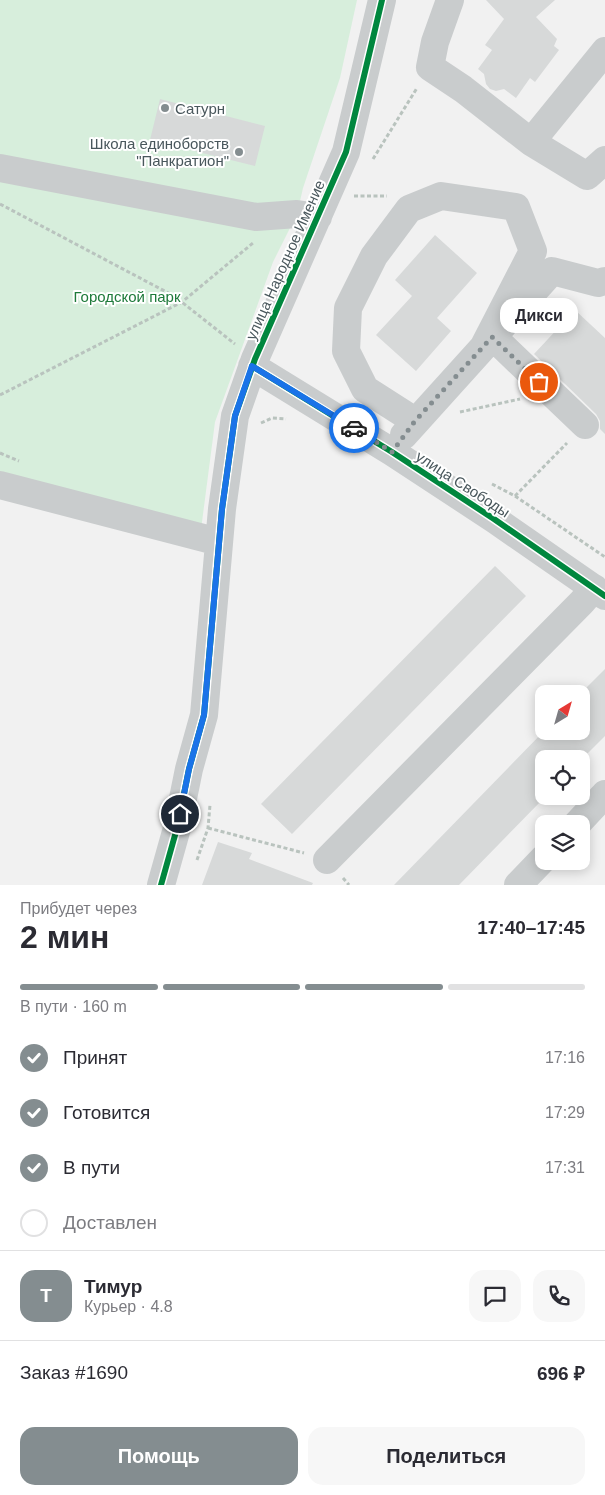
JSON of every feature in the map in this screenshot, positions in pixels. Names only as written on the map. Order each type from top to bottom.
[{"type":"street","name":"улица Народное Имение","points":[[161,885],[178,828],[189,769],[204,715],[222,509],[235,416],[252,366],[346,152],[382,0]]},
{"type":"street","points":[[450,0],[435,42],[430,67],[463,89],[532,142],[587,176],[605,160]]},
{"type":"street","points":[[532,142],[605,50]]},
{"type":"street","points":[[0,168],[256,217],[297,214],[318,217]]},
{"type":"street","points":[[415,421],[365,389],[346,351],[348,308],[374,256],[409,209],[441,196],[516,208],[533,250],[488,342]]},
{"type":"street","points":[[392,452],[415,421],[552,271],[603,284]]},
{"type":"street","points":[[488,342],[551,393],[585,425]]},
{"type":"street","name":"улица Свободы","points":[[252,366],[392,452],[600,592]]},
{"type":"street","points":[[0,485],[219,542]]},
{"type":"street","points":[[327,860],[582,602],[600,592]]},
{"type":"street","points":[[585,815],[605,794]]},
{"type":"street","points":[[518,885],[535,867]]},
{"type":"path","points":[[370,164],[430,67]]},
{"type":"path","points":[[355,188],[350,196],[396,196]]},
{"type":"path","points":[[0,394],[182,302],[257,240]]},
{"type":"path","points":[[454,413],[551,393]]},
{"type":"path","points":[[259,424],[272,418],[286,419]]},
{"type":"path","points":[[585,425],[515,496],[605,556]]},
{"type":"path","points":[[195,866],[208,828],[211,799]]},
{"type":"path","points":[[208,828],[327,860],[350,885]]},
{"type":"green space","name":"Городской парк","points":[[0,0],[357,0],[340,78],[303,188],[297,214],[273,262],[215,422],[199,545],[0,495]]},
{"type":"building","points":[[486,0],[555,0],[536,17],[557,39],[554,46],[559,50],[535,82],[530,78],[516,98],[504,89],[496,91],[490,89],[486,84],[484,74],[478,69],[492,50],[485,45],[504,19]]},
{"type":"building","points":[[160,99],[265,126],[255,166],[150,140]]},
{"type":"building","points":[[435,235],[477,273],[437,318],[451,331],[416,371],[376,335],[412,296],[395,280]]},
{"type":"building","points":[[575,310],[605,338],[605,434],[600,429],[600,421],[596,414],[534,354]]},
{"type":"building","points":[[495,566],[526,596],[292,834],[261,804]]},
{"type":"building","points":[[605,669],[605,736],[590,751],[535,750],[535,805],[537,805],[459,885],[394,885],[535,740],[590,740],[589,685]]},
{"type":"building","points":[[218,842],[252,853],[249,859],[313,883],[312,885],[202,885]]},
{"type":"cycle path","points":[[161,885],[177,828],[189,769],[204,715],[222,509],[235,416],[255,359],[346,152],[382,0]]},
{"type":"cycle path","points":[[252,366],[392,452],[494,519],[605,596]]},
{"type":"way so far","points":[[354,428],[392,452],[402,436],[415,421],[492,337],[539,382]]},
{"type":"place","name":"Сатурн","points":[[165,108]]},
{"type":"place","name":"Школа единоборств \"Панкратион\"","points":[[239,152]]},
{"type":"place","name":"Дикси","points":[[539,382]]},
{"type":"route","points":[[180,814],[189,769],[204,715],[222,509],[235,416],[252,366],[354,428]]}]
